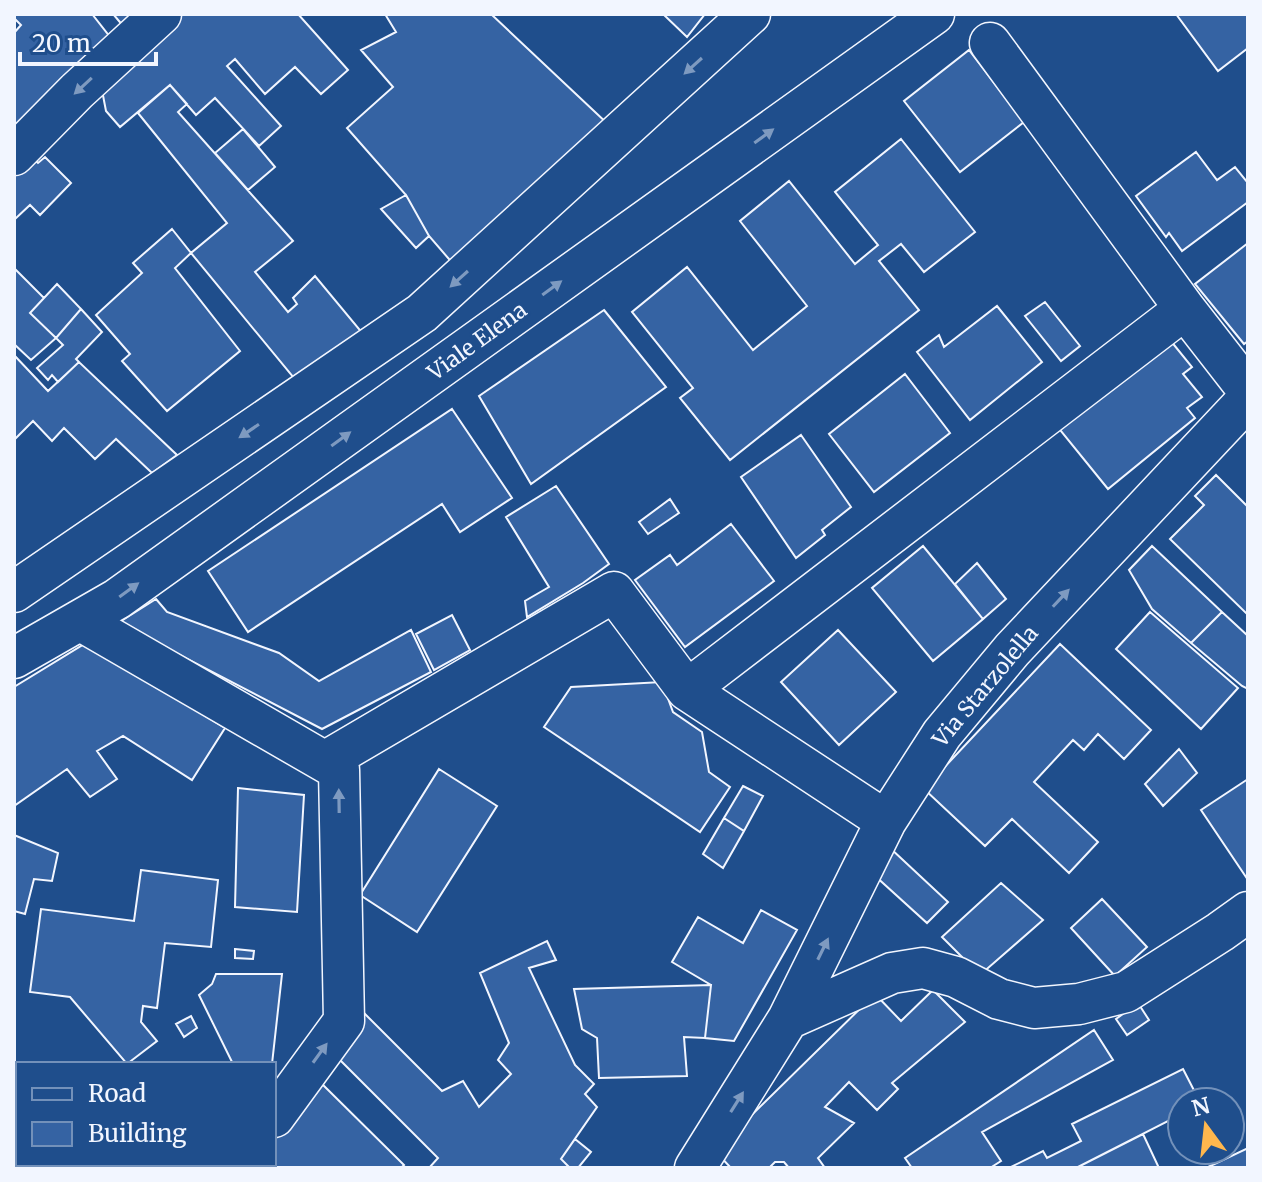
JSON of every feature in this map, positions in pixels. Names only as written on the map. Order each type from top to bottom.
[{"type":"street","points":[[14,155],[77,91],[161,14]]},
{"type":"street","points":[[14,592],[422,313],[750,14]]},
{"type":"street","name":"Viale Elena","points":[[14,658],[130,590],[934,14]]},
{"type":"street","points":[[990,43],[1248,390]]},
{"type":"street","points":[[687,690],[1185,309]]},
{"type":"street","name":"Via Starzolella","points":[[695,1168],[788,1019],[886,821],[942,734],[1012,650],[1248,399]]},
{"type":"street","points":[[326,761],[614,592],[687,690],[886,821]]},
{"type":"street","points":[[81,621],[339,770],[344,1021],[276,1114]]},
{"type":"street","points":[[788,1019],[892,973],[923,968],[956,977],[999,999],[1034,1008],[1079,1004],[1126,992],[1248,912]]},
{"type":"building","points":[[14,14],[92,14],[110,37],[14,137],[14,33],[21,25]]},
{"type":"building","points":[[113,14],[138,14],[124,27]]},
{"type":"building","points":[[181,14],[298,14],[348,70],[321,94],[295,67],[265,94],[235,59],[227,66],[281,126],[259,146],[215,98],[196,115],[170,85],[120,127],[106,111],[101,85]]},
{"type":"building","points":[[385,14],[491,14],[611,127],[455,266],[429,236],[406,195],[347,128],[393,87],[361,50],[396,32]]},
{"type":"building","points":[[663,14],[705,14],[687,37]]},
{"type":"building","points":[[1176,14],[1248,14],[1248,48],[1218,71]]},
{"type":"building","points":[[969,50],[1024,122],[960,172],[904,101]]},
{"type":"building","points":[[170,85],[187,104],[178,112],[293,241],[255,272],[288,312],[297,304],[293,298],[315,276],[364,335],[298,383],[191,253],[227,223],[138,113]]},
{"type":"building","points":[[243,129],[275,167],[248,190],[215,153]]},
{"type":"building","points":[[901,139],[975,232],[924,272],[901,244],[879,261],[919,310],[730,460],[680,398],[693,388],[632,312],[687,267],[753,350],[807,306],[740,221],[789,181],[855,264],[878,245],[835,192]]},
{"type":"building","points":[[1196,152],[1217,180],[1235,167],[1248,183],[1248,202],[1182,251],[1169,233],[1166,237],[1136,196]]},
{"type":"building","points":[[29,155],[38,163],[45,157],[71,183],[40,215],[30,205],[14,220],[14,170]]},
{"type":"building","points":[[406,195],[429,236],[416,248],[381,209]]},
{"type":"building","points":[[172,229],[191,253],[175,268],[240,351],[167,411],[122,361],[130,354],[96,315],[142,273],[133,263]]},
{"type":"building","points":[[1248,243],[1248,341],[1244,344],[1195,284]]},
{"type":"building","points":[[14,268],[44,298],[30,313],[56,338],[31,360],[14,344]]},
{"type":"building","points":[[57,284],[81,309],[56,338],[30,313]]},
{"type":"building","points":[[1045,302],[1080,346],[1061,361],[1025,316]]},
{"type":"building","points":[[997,306],[1042,362],[970,420],[917,352],[939,335],[944,347]]},
{"type":"building","points":[[81,309],[102,332],[76,359],[79,362],[58,382],[52,375],[48,380],[37,368],[63,345],[56,338]]},
{"type":"building","points":[[604,310],[666,387],[531,484],[479,396]]},
{"type":"building","points":[[1166,335],[1192,367],[1183,374],[1202,397],[1187,408],[1195,418],[1108,489],[1056,425]]},
{"type":"building","points":[[14,355],[48,391],[79,362],[177,455],[152,473],[116,439],[95,459],[64,428],[52,441],[33,421],[14,440]]},
{"type":"building","points":[[905,374],[950,433],[874,492],[829,434]]},
{"type":"building","points":[[452,409],[512,498],[460,532],[442,504],[248,632],[208,571]]},
{"type":"building","points":[[801,435],[851,507],[822,530],[825,535],[796,558],[741,477]]},
{"type":"building","points":[[1216,475],[1248,507],[1248,615],[1170,539],[1204,505],[1195,496]]},
{"type":"building","points":[[556,486],[609,564],[527,617],[525,601],[549,587],[506,517]]},
{"type":"building","points":[[670,499],[679,513],[648,534],[639,522]]},
{"type":"building","points":[[731,524],[774,581],[685,647],[635,580],[670,555],[677,565]]},
{"type":"building","points":[[923,546],[983,619],[933,661],[872,588]]},
{"type":"building","points":[[1152,546],[1222,612],[1191,643],[1152,609],[1129,570]]},
{"type":"building","points":[[977,563],[1006,599],[983,619],[955,584]]},
{"type":"building","points":[[156,599],[167,612],[279,653],[319,681],[411,630],[431,672],[322,729],[118,623]]},
{"type":"building","points":[[1150,612],[1238,688],[1201,729],[1116,649]]},
{"type":"building","points":[[1222,612],[1248,636],[1248,689],[1191,643]]},
{"type":"building","points":[[452,615],[470,650],[434,670],[416,634]]},
{"type":"building","points":[[838,630],[896,692],[839,745],[781,682]]},
{"type":"building","points":[[86,643],[225,728],[192,780],[123,736],[97,751],[117,779],[90,797],[67,769],[14,806],[14,687]]},
{"type":"building","points":[[1060,644],[1151,730],[1124,759],[1098,734],[1084,750],[1073,740],[1034,782],[1098,842],[1069,873],[1012,819],[985,846],[924,789]]},
{"type":"building","points":[[662,682],[673,712],[702,732],[709,772],[730,787],[700,832],[544,727],[571,687]]},
{"type":"building","points":[[1179,749],[1197,773],[1163,806],[1145,784]]},
{"type":"building","points":[[439,769],[497,806],[417,932],[360,895]]},
{"type":"building","points":[[1248,779],[1248,880],[1201,810]]},
{"type":"building","points":[[743,786],[763,796],[744,831],[724,818]]},
{"type":"building","points":[[238,788],[304,795],[297,912],[235,907]]},
{"type":"building","points":[[724,818],[744,831],[723,868],[703,854]]},
{"type":"building","points":[[14,835],[58,853],[52,881],[34,879],[25,914],[14,911]]},
{"type":"building","points":[[889,847],[948,902],[927,923],[873,874]]},
{"type":"building","points":[[141,870],[218,880],[211,947],[165,943],[157,1008],[143,1006],[141,1022],[157,1041],[125,1062],[70,997],[30,992],[41,909],[134,921]]},
{"type":"building","points":[[1001,883],[1043,920],[980,975],[942,937]]},
{"type":"building","points":[[1102,899],[1147,947],[1115,976],[1071,928]]},
{"type":"building","points":[[761,910],[797,930],[734,1041],[705,1038],[711,985],[672,962],[698,917],[743,943]]},
{"type":"building","points":[[547,941],[556,960],[529,968],[575,1065],[594,1084],[585,1094],[597,1107],[561,1159],[570,1168],[429,1168],[438,1158],[338,1058],[363,1012],[442,1091],[463,1081],[479,1107],[511,1074],[498,1060],[509,1043],[480,973]]},
{"type":"building","points":[[235,949],[254,951],[253,959],[235,958]]},
{"type":"building","points":[[216,974],[282,974],[272,1062],[232,1062],[199,995],[212,984]]},
{"type":"building","points":[[711,985],[705,1038],[684,1037],[687,1076],[599,1078],[597,1038],[582,1029],[574,989]]},
{"type":"building","points":[[933,990],[965,1022],[892,1083],[898,1089],[877,1110],[849,1082],[825,1107],[854,1123],[818,1158],[825,1168],[789,1168],[784,1162],[775,1162],[769,1168],[731,1168],[715,1151],[875,994],[901,1021]]},
{"type":"building","points":[[1138,1003],[1149,1020],[1127,1035],[1116,1019]]},
{"type":"building","points":[[191,1016],[197,1028],[184,1037],[176,1024]]},
{"type":"building","points":[[1094,1030],[1113,1060],[982,1132],[1001,1161],[990,1168],[912,1168],[905,1158]]},
{"type":"building","points":[[14,1067],[16,1166],[51,1168],[14,1168]]},
{"type":"building","points":[[1183,1069],[1192,1086],[1166,1086],[1166,1122],[1076,1168],[1009,1168],[1043,1151],[1047,1158],[1081,1141],[1072,1124]]},
{"type":"building","points":[[317,1079],[404,1165],[401,1168],[229,1168],[276,1166],[276,1121]]},
{"type":"building","points":[[1143,1134],[1159,1168],[1076,1168]]},
{"type":"building","points":[[575,1139],[591,1152],[578,1168],[570,1168],[561,1159]]},
{"type":"building","points":[[1246,1149],[1248,1168],[1206,1168],[1246,1166]]}]
